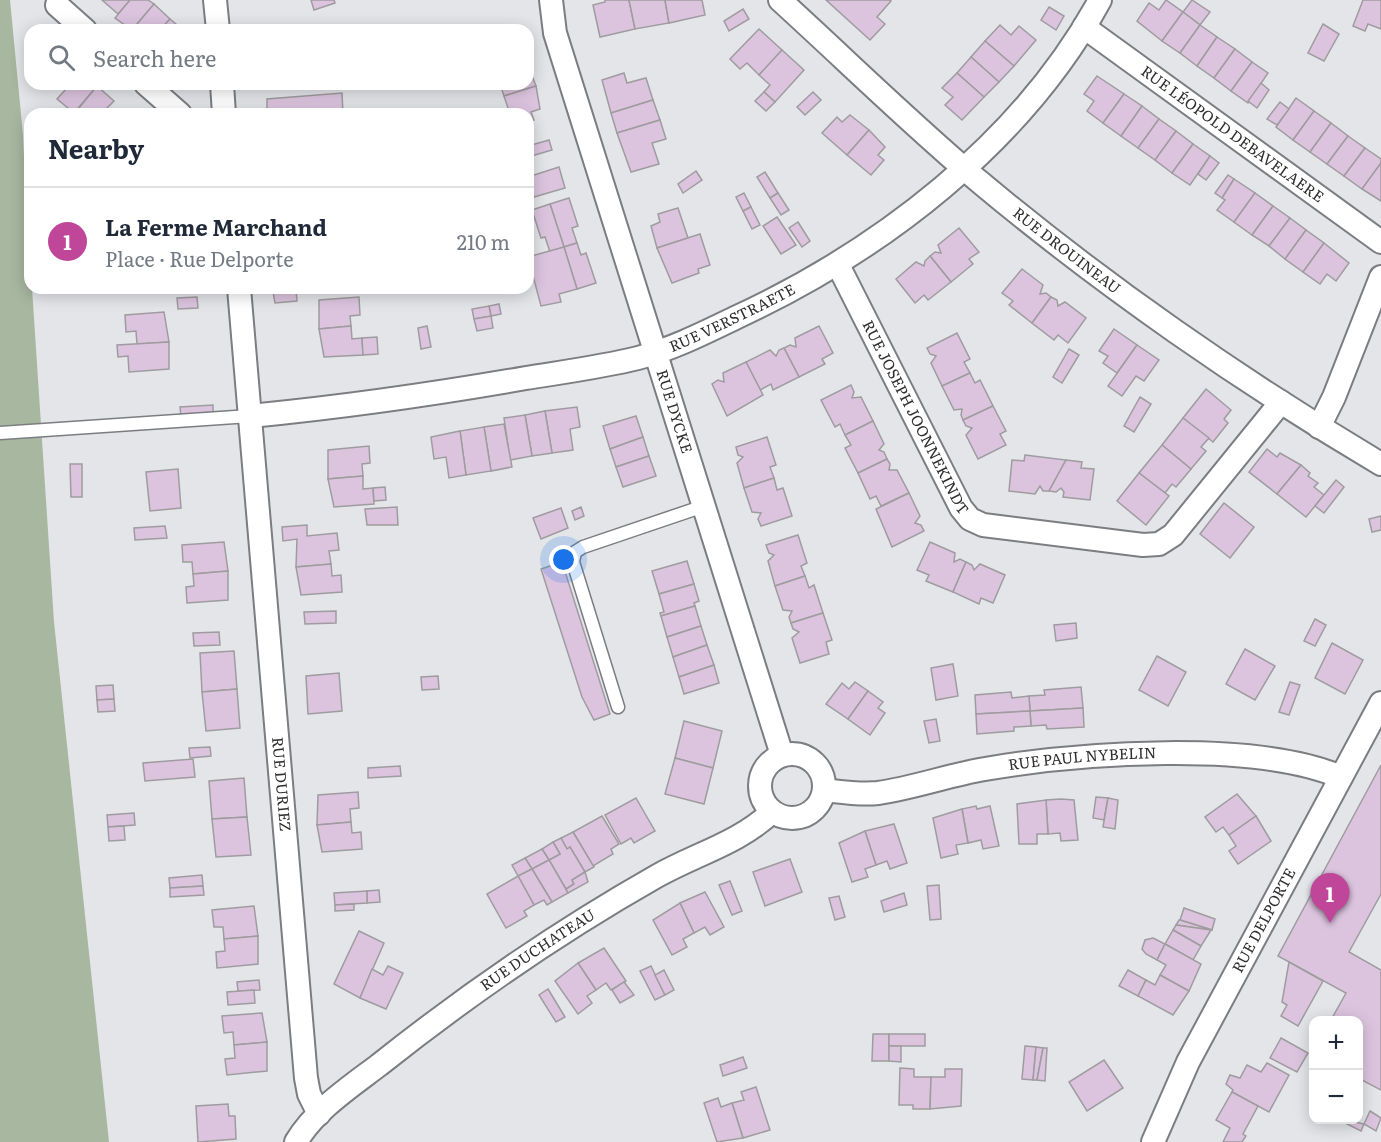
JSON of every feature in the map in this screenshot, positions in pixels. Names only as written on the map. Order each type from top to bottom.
[{"type":"street","points":[[215,0],[217,24]]},
{"type":"street","name":"RUE DYCKE","points":[[551,0],[555,33],[782,755]]},
{"type":"street","name":"RUE DROUINEAU","points":[[780,0],[963,167],[1109,282],[1281,402],[1381,464]]},
{"type":"street","name":"RUE VERSTRAETE","points":[[250,416],[411,398],[622,361],[655,352],[766,304],[838,265],[889,231],[963,167],[1038,93],[1100,0]]},
{"type":"street","points":[[57,5],[78,24]]},
{"type":"street","name":"RUE LÉOPOLD DEBAVELAERE","points":[[1084,27],[1381,242]]},
{"type":"street","points":[[153,90],[173,108]]},
{"type":"street","points":[[222,90],[224,108]]},
{"type":"street","name":"RUE JOSEPH JOONNEKINDT","points":[[838,265],[961,508],[970,519],[983,525],[1143,544],[1166,541],[1281,402]]},
{"type":"street","points":[[1319,427],[1334,398],[1381,277]]},
{"type":"street","name":"RUE DURIEZ","points":[[240,294],[305,1069],[309,1094],[319,1114]]},
{"type":"street","name":"RUE DELPORTE","points":[[1153,1142],[1188,1062],[1381,703]]},
{"type":"street","points":[[798,754],[812,761],[822,774],[824,790],[818,806],[800,817],[787,818],[772,812],[762,799],[759,782],[768,764],[782,755],[798,754]]},
{"type":"street","name":"RUE PAUL NYBELIN","points":[[824,790],[880,792],[985,769],[1058,759],[1124,755],[1203,755],[1294,763],[1315,766],[1341,777]]},
{"type":"street","name":"RUE DUCHATEAU","points":[[319,1114],[422,1031],[556,936],[667,870],[741,837],[772,812]]},
{"type":"street","points":[[296,1142],[319,1114]]},
{"type":"lane","points":[[0,433],[250,416]]},
{"type":"lane","points":[[618,707],[573,556],[583,547],[704,506]]},
{"type":"green space","points":[[0,0],[10,0],[23,135],[24,294],[32,294],[54,622],[109,1142],[0,1142]]},
{"type":"building","points":[[102,0],[130,0],[118,14]]},
{"type":"building","points":[[130,0],[148,0],[154,4],[137,24],[124,24],[115,18]]},
{"type":"building","points":[[311,0],[334,0],[335,3],[314,10]]},
{"type":"building","points":[[605,0],[629,0],[635,29],[600,37],[593,5],[605,2]]},
{"type":"building","points":[[629,0],[665,0],[669,23],[635,29]]},
{"type":"building","points":[[665,0],[702,0],[705,15],[669,23]]},
{"type":"building","points":[[826,0],[891,1],[877,17],[885,24],[870,40]]},
{"type":"building","points":[[1166,0],[1183,12],[1162,41],[1137,21],[1149,3],[1159,10]]},
{"type":"building","points":[[1192,0],[1210,12],[1200,25],[1183,12]]},
{"type":"building","points":[[1363,0],[1381,0],[1381,29],[1368,24],[1365,31],[1353,26]]},
{"type":"building","points":[[154,4],[170,19],[165,24],[137,24]]},
{"type":"building","points":[[1049,7],[1064,16],[1056,30],[1041,20]]},
{"type":"building","points":[[743,9],[749,19],[729,31],[724,21]]},
{"type":"building","points":[[1183,12],[1200,25],[1180,53],[1162,41]]},
{"type":"building","points":[[170,19],[176,24],[165,24]]},
{"type":"building","points":[[1323,24],[1339,34],[1324,61],[1308,53]]},
{"type":"building","points":[[1000,25],[1011,35],[1019,26],[1036,40],[1014,66],[985,41]]},
{"type":"building","points":[[1200,25],[1217,37],[1197,66],[1180,53]]},
{"type":"building","points":[[759,29],[782,50],[759,75],[747,63],[740,69],[730,59]]},
{"type":"building","points":[[1217,37],[1235,49],[1214,78],[1197,66]]},
{"type":"building","points":[[985,41],[1014,66],[999,82],[971,57]]},
{"type":"building","points":[[1235,49],[1252,62],[1231,91],[1214,78]]},
{"type":"building","points":[[782,50],[804,70],[775,102],[764,92],[770,85],[759,75]]},
{"type":"building","points":[[971,57],[999,82],[984,97],[957,73]]},
{"type":"building","points":[[1252,62],[1268,73],[1248,103],[1231,91]]},
{"type":"building","points":[[624,73],[627,83],[646,78],[653,100],[611,113],[602,80]]},
{"type":"building","points":[[957,73],[984,97],[962,120],[945,105],[953,97],[942,88]]},
{"type":"building","points":[[1097,76],[1124,94],[1103,123],[1087,111],[1094,101],[1084,94]]},
{"type":"building","points":[[1261,83],[1269,90],[1257,108],[1248,101]]},
{"type":"building","points":[[536,86],[540,109],[534,111],[534,108],[508,108],[504,96],[523,90],[534,90]]},
{"type":"building","points":[[65,90],[94,90],[78,108],[68,108],[57,99]]},
{"type":"building","points":[[94,90],[102,90],[114,101],[107,108],[79,108]]},
{"type":"building","points":[[502,90],[523,90],[504,96]]},
{"type":"building","points":[[764,92],[775,102],[766,111],[755,101]]},
{"type":"building","points":[[813,92],[821,100],[805,115],[797,107]]},
{"type":"building","points":[[342,93],[343,108],[267,108],[267,99]]},
{"type":"building","points":[[1124,94],[1142,106],[1121,136],[1103,123]]},
{"type":"building","points":[[1296,98],[1314,111],[1293,140],[1276,127]]},
{"type":"building","points":[[653,100],[660,120],[617,133],[611,113]]},
{"type":"building","points":[[1280,102],[1289,109],[1277,125],[1267,119]]},
{"type":"building","points":[[1142,106],[1159,119],[1138,148],[1121,136]]},
{"type":"building","points":[[1314,111],[1331,123],[1310,152],[1293,140]]},
{"type":"building","points":[[850,115],[869,130],[847,155],[822,133],[837,117],[842,122]]},
{"type":"building","points":[[1159,119],[1176,131],[1155,160],[1138,148]]},
{"type":"building","points":[[660,120],[666,139],[652,143],[659,164],[631,172],[617,133]]},
{"type":"building","points":[[1331,123],[1348,136],[1327,164],[1310,152]]},
{"type":"building","points":[[869,130],[885,147],[878,155],[884,160],[871,175],[847,155]]},
{"type":"building","points":[[1176,131],[1193,144],[1172,173],[1155,160]]},
{"type":"building","points":[[1348,136],[1365,148],[1344,176],[1327,164]]},
{"type":"building","points":[[549,140],[552,150],[534,155],[534,144]]},
{"type":"building","points":[[1193,144],[1210,156],[1190,185],[1172,173]]},
{"type":"building","points":[[1365,148],[1381,159],[1381,163],[1362,189],[1344,176]]},
{"type":"building","points":[[1210,156],[1219,163],[1206,180],[1198,174]]},
{"type":"building","points":[[1381,163],[1381,201],[1362,189]]},
{"type":"building","points":[[559,167],[565,188],[534,197],[534,175]]},
{"type":"building","points":[[696,171],[702,180],[683,193],[678,184]]},
{"type":"building","points":[[765,172],[778,193],[770,198],[757,177]]},
{"type":"building","points":[[1228,175],[1234,179],[1222,198],[1215,193]]},
{"type":"building","points":[[1234,179],[1255,193],[1234,222],[1217,210],[1225,200],[1222,198]]},
{"type":"building","points":[[744,193],[751,207],[743,211],[736,197]]},
{"type":"building","points":[[778,193],[789,210],[781,215],[770,198]]},
{"type":"building","points":[[1255,193],[1273,206],[1252,235],[1234,222]]},
{"type":"building","points":[[569,198],[578,226],[572,228],[577,243],[564,247],[550,204]]},
{"type":"building","points":[[550,204],[564,247],[550,252],[545,237],[541,238],[534,209]]},
{"type":"building","points":[[1273,206],[1290,218],[1269,246],[1252,235]]},
{"type":"building","points":[[751,207],[760,225],[752,229],[743,211]]},
{"type":"building","points":[[678,208],[688,238],[657,248],[651,226],[660,222],[658,214]]},
{"type":"building","points":[[777,217],[796,245],[781,254],[763,226]]},
{"type":"building","points":[[1290,218],[1306,230],[1285,259],[1269,246]]},
{"type":"building","points":[[798,222],[810,241],[802,247],[789,228]]},
{"type":"building","points":[[959,228],[979,252],[969,259],[973,264],[951,282],[930,256],[935,252],[941,253],[938,245]]},
{"type":"building","points":[[1306,230],[1324,243],[1303,272],[1285,259]]},
{"type":"building","points":[[700,234],[710,265],[698,269],[699,273],[672,283],[657,248]]},
{"type":"building","points":[[577,243],[581,255],[586,253],[596,283],[577,289],[564,247]]},
{"type":"building","points":[[1324,243],[1349,263],[1336,281],[1327,274],[1320,284],[1303,272]]},
{"type":"building","points":[[564,247],[577,289],[559,294],[561,302],[541,306],[534,280],[534,255]]},
{"type":"building","points":[[930,256],[951,282],[928,300],[924,295],[915,303],[896,279],[916,262],[924,266]]},
{"type":"building","points":[[1022,269],[1043,285],[1040,294],[1046,293],[1051,297],[1032,323],[1009,305],[1013,301],[1002,293]]},
{"type":"building","points":[[273,294],[296,294],[297,301],[275,303]]},
{"type":"building","points":[[197,297],[198,308],[178,309],[177,298]]},
{"type":"building","points":[[359,297],[360,315],[350,316],[351,326],[319,329],[319,300]]},
{"type":"building","points":[[1051,297],[1057,300],[1058,306],[1065,302],[1086,318],[1068,343],[1058,335],[1054,340],[1032,323]]},
{"type":"building","points":[[499,304],[501,314],[491,316],[489,306]]},
{"type":"building","points":[[489,306],[491,316],[474,319],[472,309]]},
{"type":"building","points":[[164,312],[169,342],[137,344],[136,331],[126,332],[125,315]]},
{"type":"building","points":[[491,316],[493,328],[477,331],[474,319]]},
{"type":"building","points":[[351,326],[352,339],[362,338],[363,355],[324,357],[319,329]]},
{"type":"building","points":[[427,326],[431,347],[421,349],[418,328]]},
{"type":"building","points":[[819,326],[833,353],[822,359],[825,364],[799,377],[784,348],[790,345],[796,347],[795,338]]},
{"type":"building","points":[[1114,329],[1137,345],[1117,373],[1103,363],[1108,356],[1099,351]]},
{"type":"building","points":[[957,333],[970,359],[964,362],[970,373],[942,386],[931,363],[936,356],[930,354],[927,348]]},
{"type":"building","points":[[377,337],[378,354],[363,355],[362,338]]},
{"type":"building","points":[[169,342],[169,369],[129,372],[128,356],[118,357],[117,345]]},
{"type":"building","points":[[1137,345],[1159,360],[1144,381],[1136,376],[1122,396],[1108,386]]},
{"type":"building","points":[[784,348],[799,377],[773,390],[771,384],[760,390],[746,362],[770,350],[776,356],[779,350]]},
{"type":"building","points":[[1069,349],[1079,355],[1062,383],[1053,377]]},
{"type":"building","points":[[746,362],[763,395],[727,416],[712,384],[718,380],[724,382],[723,373]]},
{"type":"building","points":[[970,373],[975,383],[980,380],[993,406],[963,420],[962,409],[954,410],[942,386]]},
{"type":"building","points":[[851,385],[854,392],[852,398],[861,397],[873,421],[845,435],[840,424],[835,427],[821,400]]},
{"type":"building","points":[[1206,389],[1231,410],[1224,419],[1228,423],[1213,442],[1183,418]]},
{"type":"building","points":[[1140,397],[1151,404],[1134,432],[1124,426]]},
{"type":"building","points":[[213,405],[213,413],[181,416],[180,407]]},
{"type":"building","points":[[993,406],[1006,431],[1000,434],[1006,445],[978,459],[966,435],[972,428],[966,426],[963,420]]},
{"type":"building","points":[[577,407],[580,427],[570,429],[573,450],[552,453],[545,411]]},
{"type":"building","points":[[545,411],[552,453],[532,456],[525,415]]},
{"type":"building","points":[[525,415],[532,456],[510,460],[504,418]]},
{"type":"building","points":[[636,416],[643,437],[610,449],[603,426]]},
{"type":"building","points":[[1183,418],[1209,438],[1201,447],[1206,451],[1191,469],[1162,445]]},
{"type":"building","points":[[873,421],[884,444],[879,450],[884,452],[887,459],[858,473],[845,448],[851,445],[845,435]]},
{"type":"building","points":[[504,424],[512,467],[491,471],[484,427]]},
{"type":"building","points":[[484,427],[491,471],[466,475],[460,431]]},
{"type":"building","points":[[460,431],[466,475],[449,478],[446,457],[434,459],[431,437]]},
{"type":"building","points":[[643,437],[649,456],[616,467],[610,449]]},
{"type":"building","points":[[767,437],[776,465],[770,467],[774,478],[744,488],[737,463],[743,457],[738,455],[736,447]]},
{"type":"building","points":[[1162,445],[1191,469],[1176,487],[1172,484],[1165,493],[1139,473]]},
{"type":"building","points":[[369,446],[370,463],[362,464],[363,476],[328,479],[328,450]]},
{"type":"building","points":[[1267,449],[1277,457],[1280,453],[1301,465],[1277,494],[1249,472]]},
{"type":"building","points":[[1025,455],[1066,460],[1049,491],[1043,491],[1040,486],[1035,494],[1009,491],[1012,460],[1024,461]]},
{"type":"building","points":[[649,456],[656,476],[623,487],[616,467]]},
{"type":"building","points":[[887,459],[890,464],[889,470],[897,470],[909,493],[881,506],[876,496],[870,499],[858,473]]},
{"type":"building","points":[[1066,460],[1082,462],[1081,468],[1094,469],[1090,500],[1063,497],[1064,492],[1061,488],[1056,492],[1049,491]]},
{"type":"building","points":[[70,464],[82,464],[82,497],[71,497]]},
{"type":"building","points":[[1301,465],[1310,473],[1308,476],[1318,483],[1314,487],[1324,495],[1306,517],[1277,494]]},
{"type":"building","points":[[178,469],[181,508],[150,511],[146,472]]},
{"type":"building","points":[[1139,473],[1169,496],[1146,525],[1117,501]]},
{"type":"building","points":[[363,476],[363,489],[373,488],[374,504],[334,507],[328,479]]},
{"type":"building","points":[[774,478],[777,490],[783,488],[792,516],[761,526],[758,519],[761,513],[752,512],[744,488]]},
{"type":"building","points":[[1336,480],[1344,487],[1324,513],[1315,506]]},
{"type":"building","points":[[385,487],[386,500],[374,501],[373,488]]},
{"type":"building","points":[[909,493],[920,516],[915,523],[921,525],[924,531],[892,547],[876,509]]},
{"type":"building","points":[[1224,503],[1254,527],[1230,558],[1200,534]]},
{"type":"building","points":[[397,507],[398,525],[367,525],[365,509]]},
{"type":"building","points":[[581,507],[584,516],[575,520],[572,511]]},
{"type":"building","points":[[561,508],[568,528],[541,539],[533,518]]},
{"type":"building","points":[[1381,516],[1381,530],[1372,532],[1369,519]]},
{"type":"building","points":[[307,525],[307,536],[337,533],[339,550],[329,551],[331,564],[296,567],[297,539],[283,541],[282,527]]},
{"type":"building","points":[[165,526],[167,538],[135,540],[134,528]]},
{"type":"building","points":[[798,535],[807,563],[801,566],[805,576],[775,586],[768,561],[774,555],[769,553],[766,545]]},
{"type":"building","points":[[224,542],[228,571],[193,574],[192,562],[183,562],[182,545]]},
{"type":"building","points":[[930,542],[955,553],[954,562],[960,559],[966,562],[953,592],[926,581],[929,575],[917,570]]},
{"type":"building","points":[[687,561],[694,584],[659,594],[652,571]]},
{"type":"building","points":[[562,562],[610,714],[594,720],[582,697],[541,569]]},
{"type":"building","points":[[966,562],[972,565],[974,570],[980,564],[1005,575],[993,603],[981,598],[979,604],[953,592]]},
{"type":"building","points":[[331,564],[332,576],[341,575],[342,592],[301,595],[296,567]]},
{"type":"building","points":[[228,571],[228,600],[187,603],[186,587],[194,586],[193,574]]},
{"type":"building","points":[[805,576],[809,588],[814,585],[823,613],[791,623],[789,617],[792,611],[783,610],[775,586]]},
{"type":"building","points":[[694,584],[699,601],[694,603],[695,606],[661,616],[660,613],[664,612],[659,594]]},
{"type":"building","points":[[695,606],[701,626],[667,637],[661,616]]},
{"type":"building","points":[[336,611],[336,623],[305,624],[304,612]]},
{"type":"building","points":[[823,613],[832,640],[826,642],[829,654],[800,663],[792,638],[799,632],[793,629],[791,623]]},
{"type":"building","points":[[1315,619],[1326,625],[1315,646],[1304,641]]},
{"type":"building","points":[[1076,623],[1077,638],[1056,641],[1054,625]]},
{"type":"building","points":[[701,626],[707,645],[673,657],[667,637]]},
{"type":"building","points":[[219,632],[220,645],[194,646],[193,633]]},
{"type":"building","points":[[1332,643],[1363,660],[1345,694],[1315,678]]},
{"type":"building","points":[[707,645],[714,665],[679,677],[673,657]]},
{"type":"building","points":[[1245,649],[1275,666],[1255,700],[1226,684]]},
{"type":"building","points":[[234,651],[237,689],[202,692],[200,653]]},
{"type":"building","points":[[1157,656],[1186,672],[1168,706],[1139,690]]},
{"type":"building","points":[[953,664],[958,696],[936,700],[931,668]]},
{"type":"building","points":[[714,665],[719,683],[684,694],[679,677]]},
{"type":"building","points":[[339,673],[342,711],[308,714],[306,676]]},
{"type":"building","points":[[438,676],[439,689],[422,690],[421,677]]},
{"type":"building","points":[[855,682],[868,691],[848,719],[826,704],[842,683],[849,689]]},
{"type":"building","points":[[1290,682],[1300,685],[1289,715],[1279,712]]},
{"type":"building","points":[[113,685],[114,699],[97,700],[96,686]]},
{"type":"building","points":[[1081,687],[1083,708],[1030,711],[1029,696],[1045,695],[1044,690]]},
{"type":"building","points":[[237,689],[240,728],[206,731],[202,692]]},
{"type":"building","points":[[868,691],[883,702],[878,708],[885,713],[870,735],[848,719]]},
{"type":"building","points":[[1011,692],[1012,698],[1029,696],[1030,711],[976,714],[975,695]]},
{"type":"building","points":[[114,699],[115,711],[98,712],[97,700]]},
{"type":"building","points":[[1083,708],[1084,727],[1047,729],[1046,725],[1031,726],[1030,711]]},
{"type":"building","points":[[1030,711],[1031,726],[1014,727],[1014,731],[977,734],[976,714]]},
{"type":"building","points":[[936,719],[940,741],[929,743],[924,721]]},
{"type":"building","points":[[684,721],[722,731],[713,768],[675,758]]},
{"type":"building","points":[[210,747],[211,756],[190,758],[189,748]]},
{"type":"building","points":[[675,758],[713,768],[704,804],[665,794]]},
{"type":"building","points":[[193,759],[195,777],[145,781],[143,763]]},
{"type":"building","points":[[1381,765],[1381,894],[1349,952],[1381,970],[1381,1090],[1363,1081],[1363,1016],[1333,1016],[1346,993],[1278,956]]},
{"type":"building","points":[[400,766],[401,776],[368,778],[368,768]]},
{"type":"building","points":[[244,778],[247,817],[212,819],[209,781]]},
{"type":"building","points":[[358,792],[359,808],[350,809],[351,822],[317,825],[318,795]]},
{"type":"building","points":[[1237,794],[1256,816],[1229,835],[1223,827],[1216,832],[1205,817]]},
{"type":"building","points":[[1096,797],[1108,798],[1104,820],[1093,818]]},
{"type":"building","points":[[636,798],[655,831],[634,843],[631,838],[621,844],[605,815]]},
{"type":"building","points":[[1108,798],[1118,800],[1115,829],[1103,827]]},
{"type":"building","points":[[1046,800],[1074,800],[1078,840],[1061,841],[1060,833],[1048,834]]},
{"type":"building","points":[[1046,800],[1048,834],[1037,834],[1037,844],[1019,844],[1017,804]]},
{"type":"building","points":[[976,806],[977,809],[990,806],[999,846],[983,849],[981,840],[968,843],[962,809]]},
{"type":"building","points":[[962,809],[968,843],[956,845],[958,854],[941,858],[933,818]]},
{"type":"building","points":[[134,813],[135,825],[108,827],[107,815]]},
{"type":"building","points":[[602,816],[619,844],[611,849],[613,854],[593,866],[573,832]]},
{"type":"building","points":[[1256,816],[1271,841],[1238,864],[1229,851],[1236,846],[1229,835]]},
{"type":"building","points":[[247,817],[251,855],[216,857],[212,819]]},
{"type":"building","points":[[351,822],[352,833],[361,832],[362,849],[322,852],[317,825]]},
{"type":"building","points":[[894,824],[907,863],[890,869],[887,861],[876,865],[865,831]]},
{"type":"building","points":[[124,826],[125,840],[109,841],[108,827]]},
{"type":"building","points":[[865,831],[876,865],[865,869],[868,877],[852,882],[839,843]]},
{"type":"building","points":[[573,832],[594,867],[585,872],[570,847],[567,849],[561,838]]},
{"type":"building","points":[[561,838],[567,849],[570,847],[585,872],[572,880],[574,884],[566,889],[549,860],[560,854],[553,842]]},
{"type":"building","points":[[553,842],[560,854],[549,860],[542,849]]},
{"type":"building","points":[[542,849],[549,860],[532,869],[525,858]]},
{"type":"building","points":[[525,858],[532,869],[518,876],[512,865]]},
{"type":"building","points":[[790,859],[802,892],[765,906],[753,872]]},
{"type":"building","points":[[549,860],[568,893],[552,902],[532,869]]},
{"type":"building","points":[[532,869],[552,902],[547,905],[544,900],[534,905],[518,876]]},
{"type":"building","points":[[585,872],[588,882],[568,893],[566,889],[574,884],[572,880]]},
{"type":"building","points":[[202,875],[203,886],[170,888],[169,878]]},
{"type":"building","points":[[518,876],[534,905],[524,911],[527,916],[506,928],[487,894]]},
{"type":"building","points":[[730,881],[742,911],[732,915],[719,885]]},
{"type":"building","points":[[939,885],[941,919],[930,920],[927,886]]},
{"type":"building","points":[[203,886],[204,895],[170,897],[170,888]]},
{"type":"building","points":[[379,890],[380,902],[367,903],[367,891]]},
{"type":"building","points":[[367,891],[367,903],[335,905],[334,893]]},
{"type":"building","points":[[705,892],[724,927],[710,935],[705,927],[694,933],[680,903]]},
{"type":"building","points":[[904,893],[907,905],[884,912],[881,901]]},
{"type":"building","points":[[839,896],[845,917],[835,920],[829,898]]},
{"type":"building","points":[[680,903],[694,933],[683,939],[687,947],[672,955],[653,920]]},
{"type":"building","points":[[354,904],[354,910],[335,911],[335,905]]},
{"type":"building","points":[[254,906],[258,936],[224,939],[223,927],[214,927],[212,910]]},
{"type":"building","points":[[1184,908],[1215,919],[1212,930],[1180,920]]},
{"type":"building","points":[[1180,920],[1212,930],[1176,925]]},
{"type":"building","points":[[1176,925],[1211,930],[1201,946],[1173,930]]},
{"type":"building","points":[[1173,930],[1201,946],[1193,960],[1165,944]]},
{"type":"building","points":[[359,931],[384,943],[360,998],[334,984]]},
{"type":"building","points":[[258,936],[258,964],[217,968],[216,952],[225,951],[224,939]]},
{"type":"building","points":[[1153,938],[1165,944],[1157,960],[1142,949],[1145,940]]},
{"type":"building","points":[[1165,944],[1201,964],[1189,991],[1160,975],[1166,965],[1157,960]]},
{"type":"building","points":[[604,948],[626,981],[611,990],[606,983],[596,990],[578,963]]},
{"type":"building","points":[[1289,962],[1323,981],[1298,1026],[1281,1016],[1287,1005],[1282,1002]]},
{"type":"building","points":[[578,963],[596,990],[587,996],[592,1003],[578,1014],[555,981]]},
{"type":"building","points":[[388,966],[403,973],[386,1009],[360,998],[372,969],[383,975]]},
{"type":"building","points":[[651,966],[665,995],[655,1000],[640,971]]},
{"type":"building","points":[[664,970],[674,990],[665,995],[655,975]]},
{"type":"building","points":[[1128,970],[1146,980],[1138,996],[1119,986]]},
{"type":"building","points":[[1160,975],[1189,991],[1173,1015],[1138,996],[1146,980],[1155,985]]},
{"type":"building","points":[[259,980],[260,990],[238,991],[237,982]]},
{"type":"building","points":[[624,982],[634,995],[620,1003],[612,990]]},
{"type":"building","points":[[548,989],[565,1017],[556,1022],[539,995]]},
{"type":"building","points":[[254,990],[255,1003],[228,1005],[227,992]]},
{"type":"building","points":[[262,1013],[267,1042],[234,1045],[233,1032],[224,1033],[222,1016]]},
{"type":"building","points":[[873,1034],[889,1034],[889,1061],[872,1061]]},
{"type":"building","points":[[889,1034],[925,1034],[925,1046],[889,1046]]},
{"type":"building","points":[[1281,1038],[1308,1053],[1297,1072],[1270,1058]]},
{"type":"building","points":[[267,1042],[267,1071],[227,1075],[225,1059],[235,1058],[234,1045]]},
{"type":"building","points":[[889,1046],[901,1046],[901,1062],[889,1061]]},
{"type":"building","points":[[1025,1046],[1036,1047],[1033,1080],[1022,1079]]},
{"type":"building","points":[[1036,1047],[1043,1048],[1037,1080],[1033,1080]]},
{"type":"building","points":[[1043,1048],[1047,1048],[1045,1081],[1037,1080]]},
{"type":"building","points":[[743,1057],[747,1068],[723,1076],[720,1065]]},
{"type":"building","points":[[1104,1060],[1123,1088],[1087,1111],[1069,1082]]},
{"type":"building","points":[[1267,1063],[1289,1075],[1269,1112],[1232,1092],[1233,1090],[1226,1084],[1230,1075],[1240,1078],[1247,1065],[1261,1072]]},
{"type":"building","points":[[900,1068],[914,1069],[914,1077],[931,1077],[930,1109],[913,1109],[913,1105],[899,1105]]},
{"type":"building","points":[[945,1069],[962,1069],[961,1106],[930,1109],[931,1077],[945,1077]]},
{"type":"building","points":[[756,1087],[770,1130],[743,1138],[732,1103],[744,1100],[741,1092]]},
{"type":"building","points":[[1232,1092],[1258,1106],[1243,1134],[1246,1136],[1242,1142],[1223,1142],[1230,1128],[1216,1120]]},
{"type":"building","points":[[718,1098],[721,1107],[732,1103],[743,1138],[717,1142],[704,1103]]},
{"type":"building","points":[[228,1104],[229,1116],[235,1116],[236,1139],[198,1142],[196,1106]]},
{"type":"building","points":[[1370,1111],[1381,1118],[1376,1131],[1364,1124]]},
{"type":"building","points":[[1347,1124],[1364,1124],[1361,1131]]},
{"type":"place","name":"La Ferme Marchand","points":[[1330,923]]}]
